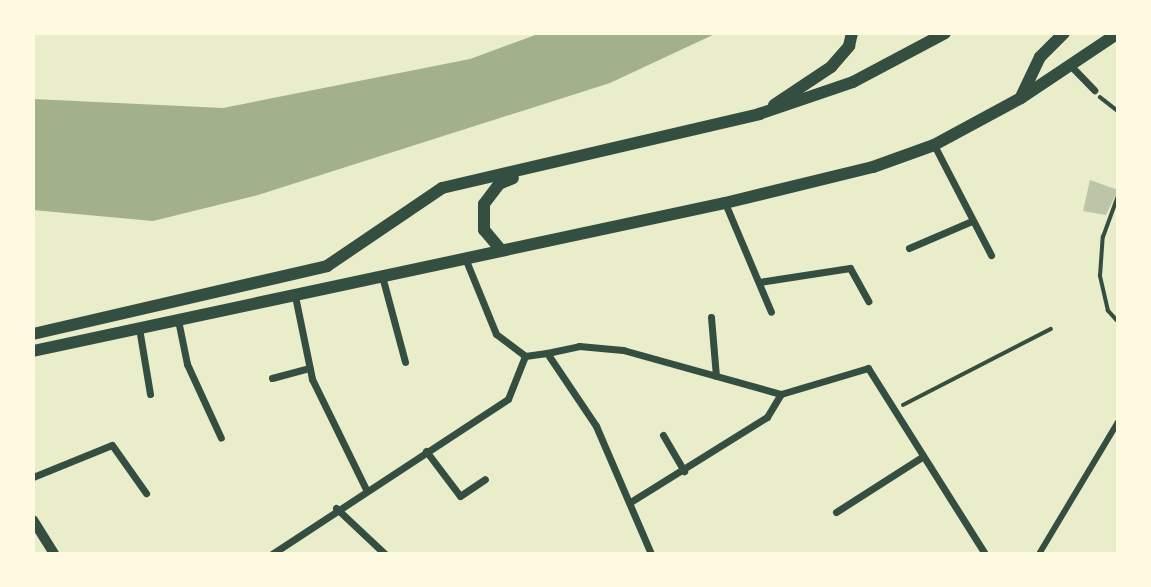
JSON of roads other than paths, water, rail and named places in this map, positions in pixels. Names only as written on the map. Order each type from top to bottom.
[{"type":"main road","points":[[759,114],[831,66],[849,46],[852,33]]},
{"type":"main road","points":[[33,334],[327,266],[442,188],[522,172],[759,114],[853,82],[945,33]]},
{"type":"main road","points":[[1021,97],[1040,57],[1064,33]]},
{"type":"main road","points":[[33,351],[725,203],[873,167],[934,145],[1021,97],[1118,33]]},
{"type":"main road","points":[[500,250],[484,230],[484,204],[499,184],[522,172]]},
{"type":"street","points":[[1069,65],[1094,90]]},
{"type":"street","points":[[934,145],[991,255]]},
{"type":"street","points":[[725,203],[771,312]]},
{"type":"street","points":[[909,248],[972,221]]},
{"type":"street","points":[[465,258],[496,334],[526,356],[579,346],[623,350],[781,394],[868,368],[985,554]]},
{"type":"street","points":[[759,282],[850,268],[868,300]]},
{"type":"street","points":[[382,276],[405,362]]},
{"type":"street","points":[[295,296],[310,368],[366,489]]},
{"type":"street","points":[[711,317],[716,376]]},
{"type":"street","points":[[178,320],[187,364],[221,438]]},
{"type":"street","points":[[138,327],[150,394]]},
{"type":"street","points":[[547,353],[596,426],[632,501],[651,554]]},
{"type":"street","points":[[272,554],[336,508],[508,399],[526,356]]},
{"type":"street","points":[[272,378],[310,368]]},
{"type":"street","points":[[632,501],[767,417],[781,394]]},
{"type":"street","points":[[1039,554],[1118,422]]},
{"type":"street","points":[[663,436],[684,471]]},
{"type":"street","points":[[33,477],[112,445],[146,494]]},
{"type":"street","points":[[426,451],[460,496],[485,479]]},
{"type":"street","points":[[836,512],[922,457]]},
{"type":"street","points":[[336,508],[385,554]]},
{"type":"street","points":[[33,520],[54,554]]}]
